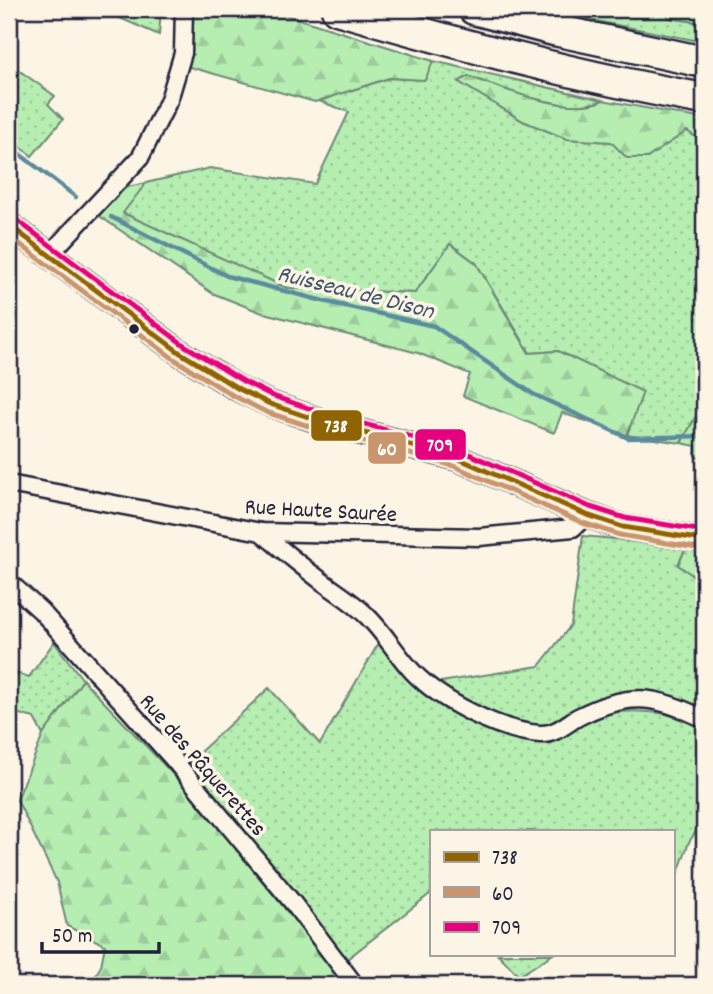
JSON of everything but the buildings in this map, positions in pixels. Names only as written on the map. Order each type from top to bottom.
[{"type":"highway","points":[[337,9],[546,65],[704,99]]},
{"type":"highway","points":[[474,9],[554,30],[704,62]]},
{"type":"street","points":[[49,254],[140,158],[169,100],[183,53],[184,9]]},
{"type":"street","points":[[9,225],[179,352],[270,404],[320,421],[457,458],[587,515],[623,527],[704,540]]},
{"type":"street","name":"Rue Haute Saurée","points":[[9,484],[261,532],[479,537],[573,528],[587,515]]},
{"type":"street","points":[[261,532],[365,614],[412,671],[438,696],[508,728],[542,734],[559,730],[576,718],[611,702],[631,698],[676,705],[704,719]]},
{"type":"street","name":"Rue des Pâquerettes","points":[[9,582],[41,611],[173,759],[293,903],[355,985]]},
{"type":"green space","points":[[99,9],[161,9],[159,35]]},
{"type":"green space","points":[[194,9],[267,9],[433,61],[425,80],[389,78],[315,102],[186,66]]},
{"type":"green space","points":[[534,9],[566,9],[601,15],[604,9],[665,9],[670,18],[704,23],[704,42]]},
{"type":"green space","points":[[665,9],[704,9],[704,23],[669,18]]},
{"type":"green space","points":[[433,61],[603,100],[590,104],[555,103],[468,76],[459,82],[523,121],[567,139],[611,142],[647,158],[687,130],[704,143],[704,408],[699,411],[681,443],[627,435],[642,392],[558,351],[530,353],[476,263],[450,244],[415,293],[287,288],[122,213],[146,183],[210,168],[315,184],[349,112],[319,101],[389,78],[425,80]]},
{"type":"green space","points":[[10,64],[55,96],[48,104],[63,119],[32,156],[9,138]]},
{"type":"green space","points":[[468,76],[555,103],[590,104],[603,100],[704,119],[704,143],[687,131],[647,158],[627,158],[611,142],[567,139],[523,121],[459,82]]},
{"type":"green space","points":[[146,183],[123,213],[287,288],[415,293],[450,244],[476,263],[529,353],[558,351],[643,392],[627,435],[562,413],[554,433],[463,396],[470,374],[418,353],[260,312],[212,293],[98,215],[118,189]]},
{"type":"green space","points":[[704,408],[704,461],[695,456],[696,446],[681,443],[699,411]]},
{"type":"green space","points":[[583,536],[687,546],[678,565],[704,583],[704,713],[652,696],[548,730],[515,726],[428,684],[539,666],[571,625]]},
{"type":"green space","points":[[687,546],[704,549],[704,583],[678,565]]},
{"type":"green space","points":[[381,639],[408,676],[431,699],[523,739],[549,739],[598,716],[618,712],[671,715],[694,723],[704,729],[704,819],[689,842],[674,884],[674,830],[430,830],[430,894],[342,963],[188,763],[269,688],[320,744]]},
{"type":"green space","points":[[54,642],[83,680],[43,735],[34,718],[9,713],[9,671],[29,677]]},
{"type":"green space","points":[[83,680],[186,788],[348,985],[90,985],[101,966],[105,945],[67,926],[57,882],[17,800],[43,735]]},
{"type":"green space","points":[[500,956],[550,956],[519,976]]},
{"type":"waterway","name":"Ruisseau de Dison","points":[[9,146],[76,197]]},
{"type":"waterway","name":"Ruisseau de Dison","points":[[111,217],[227,276],[434,326],[533,394],[628,438],[704,436]]},
{"type":"transit line","name":"709","points":[[14,218],[184,345],[273,396],[323,413],[460,450],[590,507],[625,518],[704,531]]},
{"type":"transit line","name":"738","points":[[9,225],[179,352],[239,389],[270,404],[320,421],[457,458],[587,515],[623,527],[704,540]]},
{"type":"transit line","name":"60","points":[[9,236],[174,359],[234,396],[266,412],[454,466],[583,523],[620,535],[703,549]]}]
